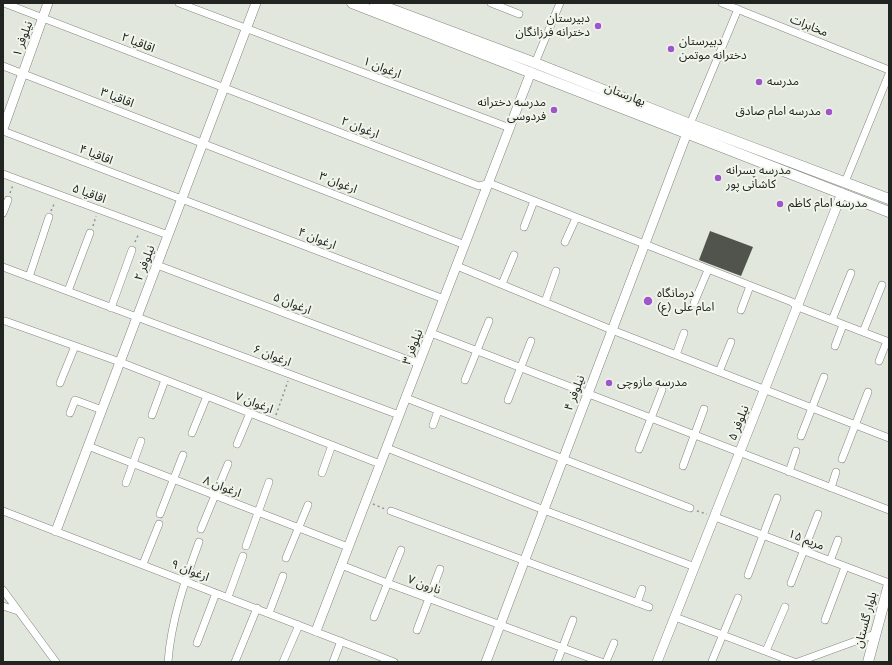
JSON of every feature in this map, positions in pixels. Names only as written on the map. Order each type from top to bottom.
[{"type":"main road","name":"بهارستان","points":[[352,3],[533,68],[688,129],[889,212]]},
{"type":"main road","name":"بهارستان","points":[[375,3],[390,6],[533,68]]},
{"type":"main road","name":"بهارستان","points":[[688,129],[845,182],[889,199]]},
{"type":"main road","name":"بلوار گلستان","points":[[868,662],[889,584]]},
{"type":"street","name":"اقاقیا ۲","points":[[4,3],[224,88]]},
{"type":"street","name":"نیلوفر ۱","points":[[3,130],[48,3]]},
{"type":"street","name":"ارغوان ۱","points":[[179,3],[510,128]]},
{"type":"street","name":"نیلوفر ۲","points":[[56,531],[256,3]]},
{"type":"street","points":[[490,3],[519,14]]},
{"type":"street","points":[[533,68],[560,3]]},
{"type":"street","name":"مخابرات","points":[[722,3],[889,70]]},
{"type":"street","points":[[688,129],[738,10]]},
{"type":"street","name":"اقاقیا ۳","points":[[3,66],[203,143]]},
{"type":"street","name":"نیلوفر ۳","points":[[316,631],[533,68]]},
{"type":"street","points":[[845,182],[889,74]]},
{"type":"street","name":"ارغوان ۲","points":[[224,88],[479,186],[489,183]]},
{"type":"street","name":"نیلوفر ۴","points":[[486,662],[688,129]]},
{"type":"street","name":"اقاقیا ۴","points":[[3,130],[182,199]]},
{"type":"street","name":"ارغوان ۳","points":[[203,143],[465,245]]},
{"type":"street","name":"اقاقیا ۵","points":[[3,174],[168,235]]},
{"type":"street","points":[[489,183],[792,302],[798,308],[888,342],[880,361]]},
{"type":"street","name":"نیلوفر ۵","points":[[657,662],[798,308],[842,193]]},
{"type":"street","name":"ارغوان ۴","points":[[182,199],[444,299]]},
{"type":"street","points":[[3,213],[8,200]]},
{"type":"street","points":[[524,227],[534,201]]},
{"type":"street","points":[[29,277],[49,217]]},
{"type":"street","points":[[565,242],[576,218]]},
{"type":"street","points":[[68,292],[90,233]]},
{"type":"street","points":[[112,308],[132,250]]},
{"type":"street","points":[[502,284],[514,255]]},
{"type":"street","name":"ارغوان ۵","points":[[157,265],[419,364]]},
{"type":"street","points":[[457,266],[612,330],[889,438]]},
{"type":"street","name":"ارغوان ۶","points":[[3,267],[399,415]]},
{"type":"street","points":[[694,303],[708,270]]},
{"type":"street","points":[[545,302],[556,271]]},
{"type":"street","points":[[832,320],[851,273]]},
{"type":"street","points":[[863,332],[882,285]]},
{"type":"street","points":[[741,310],[750,286]]},
{"type":"street","name":"ارغوان ۷","points":[[6,321],[120,362],[380,464]]},
{"type":"street","points":[[465,380],[489,321]]},
{"type":"street","points":[[835,346],[843,325]]},
{"type":"street","points":[[676,355],[684,332]]},
{"type":"street","points":[[431,333],[587,395],[889,510]]},
{"type":"street","points":[[508,400],[531,341]]},
{"type":"street","points":[[719,372],[731,342]]},
{"type":"street","points":[[60,383],[75,346]]},
{"type":"street","points":[[801,436],[824,377]]},
{"type":"street","points":[[152,416],[165,380]]},
{"type":"street","points":[[640,448],[662,390]]},
{"type":"street","points":[[842,459],[868,392]]},
{"type":"street","points":[[192,433],[207,396]]},
{"type":"street","points":[[406,398],[438,412],[563,458],[690,508]]},
{"type":"street","points":[[70,413],[75,400],[102,410]]},
{"type":"street","points":[[683,466],[704,409]]},
{"type":"street","points":[[433,425],[438,412]]},
{"type":"street","points":[[237,444],[250,413]]},
{"type":"street","points":[[126,483],[141,441]]},
{"type":"street","points":[[322,474],[332,445]]},
{"type":"street","name":"ارغوان ۸","points":[[88,446],[348,547]]},
{"type":"street","points":[[386,448],[695,567]]},
{"type":"street","points":[[789,472],[796,451]]},
{"type":"street","points":[[160,514],[183,455]]},
{"type":"street","points":[[201,529],[228,464]]},
{"type":"street","points":[[831,488],[836,472]]},
{"type":"street","points":[[246,546],[269,482]]},
{"type":"street","points":[[748,575],[777,498]]},
{"type":"street","points":[[286,558],[308,505]]},
{"type":"street","name":"ارغوان ۹","points":[[3,511],[316,631],[382,660],[394,662]]},
{"type":"street","points":[[391,511],[649,607]]},
{"type":"street","points":[[790,583],[818,514]]},
{"type":"street","name":"مریم ۱۵","points":[[715,517],[889,584]]},
{"type":"street","points":[[143,564],[159,524]]},
{"type":"street","points":[[830,561],[838,540]]},
{"type":"street","points":[[168,662],[175,621],[185,581],[199,542]]},
{"type":"street","points":[[374,617],[401,550]]},
{"type":"street","points":[[228,597],[243,556]]},
{"type":"street","name":"نارون ۷","points":[[342,565],[429,599],[601,662]]},
{"type":"street","points":[[825,620],[845,567]]},
{"type":"street","points":[[417,630],[440,569]]},
{"type":"street","points":[[269,613],[283,576]]},
{"type":"street","points":[[3,590],[56,662]]},
{"type":"street","points":[[637,603],[642,590]]},
{"type":"street","points":[[197,643],[216,593]]},
{"type":"street","points":[[712,661],[738,598]]},
{"type":"street","points":[[3,606],[18,611]]},
{"type":"street","points":[[766,651],[785,607]]},
{"type":"street","points":[[235,662],[257,608]]},
{"type":"street","points":[[675,617],[794,662]]},
{"type":"street","points":[[557,662],[573,620]]},
{"type":"street","points":[[283,662],[299,625]]},
{"type":"street","points":[[798,662],[875,634]]},
{"type":"street","points":[[333,662],[341,641]]},
{"type":"street","points":[[606,662],[614,643]]},
{"type":"path","points":[[8,200],[15,178]]},
{"type":"path","points":[[49,217],[58,194]]},
{"type":"path","points":[[90,233],[99,210]]},
{"type":"path","points":[[132,250],[142,226]]},
{"type":"path","points":[[273,422],[290,375]]},
{"type":"path","points":[[366,502],[391,511]]},
{"type":"path","points":[[690,508],[715,517]]},
{"type":"building","points":[[710,231],[753,247],[741,276],[699,260]]},
{"type":"place","name":"دبیرستان دخترانه فرزانگان","points":[[598,26]]},
{"type":"place","name":"دبیرستان دخترانه موتمن","points":[[671,49]]},
{"type":"place","name":"مدرسه","points":[[759,82]]},
{"type":"place","name":"مدرسه دخترانه فردوسی","points":[[554,110]]},
{"type":"place","name":"مدرسه امام صادق","points":[[829,112]]},
{"type":"place","name":"مدرسه پسرانه کاشانی پور","points":[[718,178]]},
{"type":"place","name":"مدرسه امام کاظم","points":[[780,204]]},
{"type":"place","name":"درمانگاه امام علی (ع)","points":[[648,301]]},
{"type":"place","name":"مدرسه مازوچی","points":[[609,383]]}]
